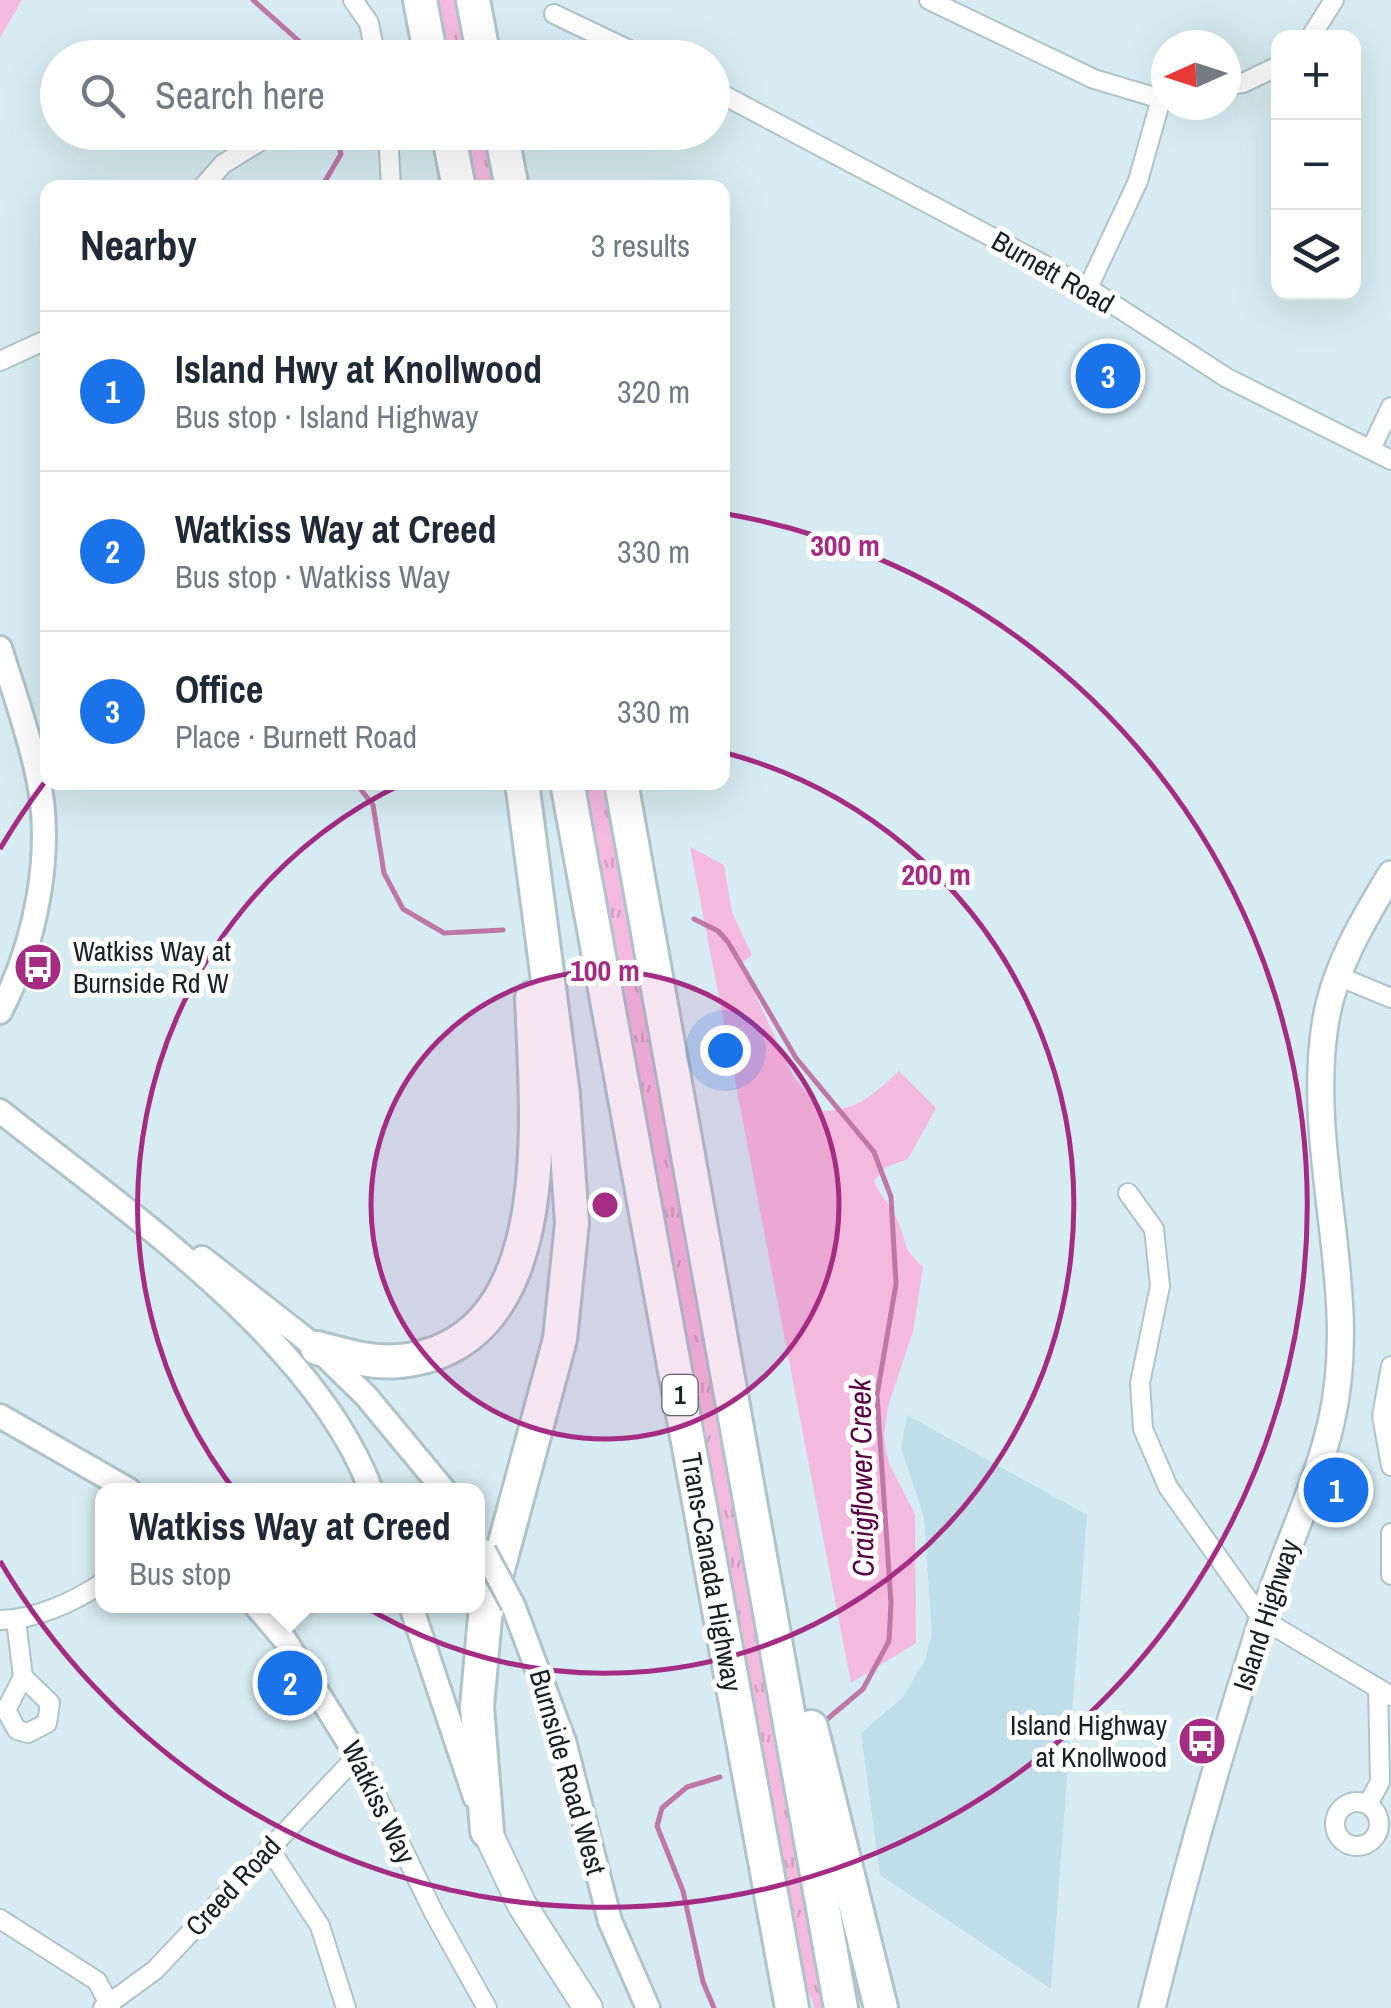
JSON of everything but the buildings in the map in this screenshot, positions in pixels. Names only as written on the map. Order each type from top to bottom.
[{"type":"highway","points":[[420,0],[427,40]]},
{"type":"highway","points":[[472,0],[480,40]]},
{"type":"highway","points":[[440,150],[444,180]]},
{"type":"highway","points":[[452,150],[457,180]]},
{"type":"highway","points":[[504,150],[510,180]]},
{"type":"highway","name":"Trans-Canada Highway","points":[[569,790],[792,2008]]},
{"type":"highway","name":"Trans-Canada Highway","points":[[622,790],[841,2008]]},
{"type":"highway","points":[[317,1348],[369,1360],[427,1356],[472,1332],[494,1310],[516,1268],[528,1217],[532,1167],[534,1036],[524,791]]},
{"type":"highway","points":[[487,1831],[476,1706],[485,1617],[560,1339],[572,1223],[565,1112],[524,791]]},
{"type":"highway","points":[[747,1470],[881,2008]]},
{"type":"main road","name":"Island Highway","points":[[1152,2008],[1179,1897],[1262,1619],[1331,1422],[1341,1331],[1320,1102],[1325,1022],[1338,976],[1391,874]]},
{"type":"main road","points":[[487,1831],[522,1905],[588,2008]]},
{"type":"street","points":[[352,0],[368,23],[372,40]]},
{"type":"street","points":[[928,0],[1094,80],[1151,96]]},
{"type":"street","points":[[1315,30],[1334,0]]},
{"type":"street","points":[[554,14],[608,40]]},
{"type":"street","points":[[1241,80],[1271,69]]},
{"type":"street","name":"Burnett Road","points":[[730,99],[1088,288],[1178,350],[1391,460]]},
{"type":"street","points":[[1088,288],[1138,181],[1157,120]]},
{"type":"street","points":[[209,180],[223,164],[246,150]]},
{"type":"street","points":[[389,150],[391,180]]},
{"type":"street","points":[[0,361],[40,343]]},
{"type":"street","points":[[1372,449],[1391,408]]},
{"type":"street","points":[[0,648],[38,776],[42,834],[37,903],[26,946],[0,1012]]},
{"type":"street","points":[[1338,976],[1391,998]]},
{"type":"street","points":[[0,1111],[163,1238],[302,1372],[367,1483]]},
{"type":"street","points":[[1128,1193],[1154,1229],[1160,1286],[1140,1383],[1143,1429],[1168,1487],[1262,1619],[1384,1692],[1380,1782],[1368,1804]]},
{"type":"street","points":[[163,1238],[207,1261],[317,1348],[366,1396],[438,1483]]},
{"type":"street","points":[[1391,1366],[1382,1416],[1391,1466]]},
{"type":"street","points":[[0,1416],[117,1483]]},
{"type":"street","points":[[1391,1533],[1391,1575]]},
{"type":"street","name":"Burnside Road West","points":[[485,1553],[513,1605],[564,1741],[610,1921],[648,2008]]},
{"type":"street","points":[[24,1677],[8,1620],[95,1586]]},
{"type":"street","name":"Watkiss Way","points":[[262,1613],[286,1640],[357,1756],[434,1913],[488,2008]]},
{"type":"street","points":[[413,1613],[487,1831]]},
{"type":"street","name":"Creed Road","points":[[108,2007],[155,1970],[357,1756]]},
{"type":"street","points":[[269,1848],[320,1926],[346,2008]]},
{"type":"street","points":[[0,1918],[98,1981],[108,2007]]},
{"type":"shaded area","points":[[907,1415],[1087,1515],[1051,1989],[880,1875],[861,1733],[903,1697],[924,1662],[932,1635],[924,1517],[901,1448]]},
{"type":"green space","points":[[0,0],[22,0],[0,38]]},
{"type":"green space","points":[[437,0],[459,0],[467,40],[445,40]]},
{"type":"green space","points":[[465,150],[486,150],[493,180],[470,180]]},
{"type":"green space","points":[[582,790],[604,790],[829,2008],[815,2008],[802,1976]]},
{"type":"green space","points":[[690,847],[724,865],[732,912],[752,955],[741,964],[794,1078],[823,1111],[855,1104],[899,1071],[936,1108],[908,1159],[886,1167],[874,1181],[897,1218],[909,1251],[923,1267],[913,1332],[888,1406],[884,1436],[889,1464],[915,1514],[916,1643],[851,1683]]},
{"type":"waterway","name":"Craigflower Creek","points":[[253,0],[298,40]]},
{"type":"waterway","name":"Craigflower Creek","points":[[326,180],[340,150]]},
{"type":"waterway","name":"Craigflower Creek","points":[[361,790],[373,805],[384,873],[403,909],[444,933],[503,930]]},
{"type":"waterway","name":"Craigflower Creek","points":[[694,919],[718,931],[728,942],[796,1058],[874,1152],[891,1197],[896,1284],[877,1395],[891,1603],[889,1641],[863,1689],[825,1721]]},
{"type":"waterway","name":"Craigflower Creek","points":[[714,2008],[703,1982],[683,1891],[657,1826],[662,1808],[687,1787],[720,1777]]},
{"type":"place","name":"Office","points":[[1108,376]]},
{"type":"place","name":"Watkiss Way at Burnside Rd W","points":[[38,967]]},
{"type":"place","name":"Island Hwy at Knollwood","points":[[1336,1490]]},
{"type":"place","name":"Watkiss Way at Creed","points":[[290,1683]]},
{"type":"place","name":"Island Highway at Knollwood","points":[[1202,1741]]}]
